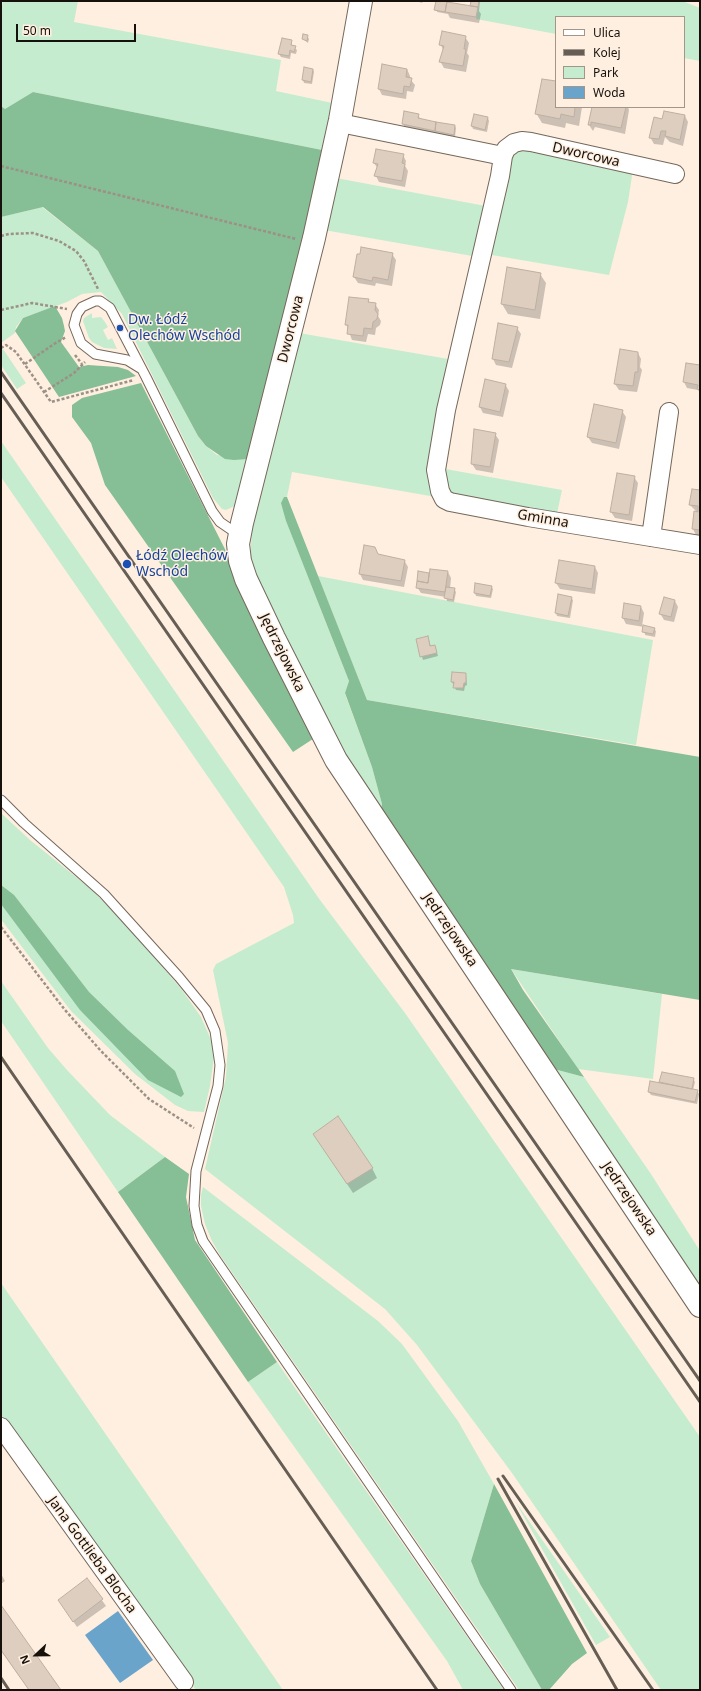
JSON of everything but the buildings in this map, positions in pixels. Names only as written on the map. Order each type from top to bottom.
[{"type":"street","name":"Dworcowa","points":[[239,535],[312,243],[340,123],[361,1]]},
{"type":"street","points":[[340,123],[503,156]]},
{"type":"street","name":"Dworcowa","points":[[503,156],[506,149],[514,143],[522,141],[675,174]]},
{"type":"street","name":"Gminna","points":[[503,156],[500,176],[446,410],[436,470],[440,491],[444,499],[450,502],[528,517],[700,545]]},
{"type":"street","points":[[651,537],[669,412]]},
{"type":"street","name":"Jędrzejowska","points":[[239,535],[238,553],[246,578],[274,638],[336,760],[700,1306]]},
{"type":"street","name":"Jana Gottlieba Blocha","points":[[1,1427],[187,1686]]},
{"type":"lane","points":[[140,368],[127,360],[103,356],[88,350],[81,343],[75,331],[75,319],[79,311],[86,304],[95,301],[105,304],[114,315],[212,511],[220,522],[239,535]]},
{"type":"lane","points":[[1,800],[104,894],[179,977],[206,1010],[215,1031],[220,1065],[218,1086],[196,1171],[194,1206],[197,1225],[203,1241],[511,1690]]},
{"type":"path","points":[[1,166],[312,243]]},
{"type":"path","points":[[1,236],[9,234],[33,233],[59,241],[76,252],[91,273],[105,304]]},
{"type":"path","points":[[1,310],[32,303],[79,311]]},
{"type":"path","points":[[25,364],[64,339]]},
{"type":"path","points":[[1,348],[6,345],[16,352],[51,402],[146,377]]},
{"type":"path","points":[[44,392],[74,373],[82,364]]},
{"type":"path","points":[[1,927],[65,1010],[101,1051],[149,1099],[195,1128],[207,1132]]},
{"type":"green space","points":[[3,1],[78,1],[74,22],[281,60],[276,91],[337,104],[327,151],[33,92],[5,109],[1,106],[1,10]]},
{"type":"green space","points":[[479,1],[682,1],[700,8],[700,61],[685,58],[685,16],[555,16],[555,34],[476,19]]},
{"type":"green space","points":[[33,92],[327,151],[248,459],[225,459],[206,446],[198,436],[98,251],[43,207],[1,217],[1,106],[5,109]]},
{"type":"green space","points":[[520,147],[633,169],[628,202],[609,275],[486,254],[510,153]]},
{"type":"green space","points":[[336,178],[491,207],[478,257],[324,230]]},
{"type":"green space","points":[[42,207],[98,251],[198,436],[206,446],[217,455],[248,459],[237,505],[226,510],[222,509],[213,498],[122,314],[101,292],[82,294],[67,302],[23,318],[16,327],[15,333],[1,343],[1,217]]},
{"type":"green space","points":[[55,306],[62,318],[65,331],[61,342],[79,367],[88,365],[118,367],[128,370],[136,376],[59,397],[15,331],[23,318]]},
{"type":"green space","points":[[92,313],[92,318],[101,317],[105,322],[108,327],[103,330],[108,340],[112,338],[117,349],[104,348],[92,342],[89,338],[83,321],[84,318]]},
{"type":"green space","points":[[299,333],[454,360],[436,497],[292,472],[287,497],[284,497],[286,521],[349,681],[345,694],[372,767],[382,804],[380,815],[346,761],[258,588],[250,562],[252,527]]},
{"type":"green space","points":[[3,349],[26,383],[17,389],[1,365],[1,350]]},
{"type":"green space","points":[[141,383],[233,565],[316,737],[293,752],[105,485],[91,443],[72,417],[72,405],[82,398]]},
{"type":"green space","points":[[1,441],[320,900],[405,1013],[700,1437],[700,1690],[661,1690],[512,1473],[417,1345],[385,1309],[205,1169],[226,1077],[228,1043],[213,970],[216,964],[294,923],[293,915],[284,887],[1,477]]},
{"type":"green space","points":[[440,468],[562,490],[556,518],[451,496]]},
{"type":"green space","points":[[284,497],[287,497],[367,700],[700,757],[700,1000],[511,969],[523,990],[584,1077],[554,1069],[380,815],[382,804],[372,767],[345,693],[349,681],[286,521],[281,503]]},
{"type":"green space","points":[[318,576],[653,640],[636,745],[367,700]]},
{"type":"green space","points":[[1,813],[30,840],[91,889],[133,932],[182,990],[201,1017],[212,1042],[214,1057],[210,1086],[204,1112],[188,1111],[175,1105],[135,1074],[71,1011],[3,922],[1,919]]},
{"type":"green space","points":[[1,885],[14,895],[89,992],[128,1030],[175,1071],[184,1094],[181,1097],[148,1080],[80,1010],[1,904]]},
{"type":"green space","points":[[511,969],[662,994],[653,1079],[578,1069]]},
{"type":"green space","points":[[1,981],[48,1048],[67,1070],[110,1115],[165,1157],[118,1192],[1,1021]]},
{"type":"green space","points":[[554,1069],[584,1077],[651,1174],[700,1251],[700,1290]]},
{"type":"green space","points":[[165,1157],[189,1174],[186,1197],[195,1240],[277,1362],[248,1382],[118,1192]]},
{"type":"green space","points":[[203,1187],[378,1321],[402,1344],[458,1421],[494,1484],[471,1561],[480,1584],[542,1690],[519,1690],[220,1255],[205,1224],[201,1206]]},
{"type":"green space","points":[[1,1283],[283,1690],[196,1690],[1,1421]]},
{"type":"green space","points":[[277,1362],[504,1690],[463,1690],[447,1661],[248,1382]]},
{"type":"green space","points":[[494,1484],[587,1653],[572,1664],[549,1690],[542,1690],[480,1584],[471,1561]]},
{"type":"green space","points":[[515,1501],[610,1637],[596,1645]]},
{"type":"water","points":[[118,1611],[153,1660],[120,1683],[85,1635]]},
{"type":"railway","points":[[1,372],[700,1381]]},
{"type":"railway","points":[[1,393],[700,1402]]},
{"type":"railway","points":[[1,1057],[437,1690]]},
{"type":"railway","points":[[503,1476],[653,1690]]},
{"type":"railway","points":[[498,1479],[617,1690]]},
{"type":"railway","points":[[1,1678],[9,1690]]},
{"type":"place","name":"Dw. Łódź Olechów Wschód","points":[[120,328]]},
{"type":"place","name":"Łódź Olechów Wschód","points":[[127,564]]}]
